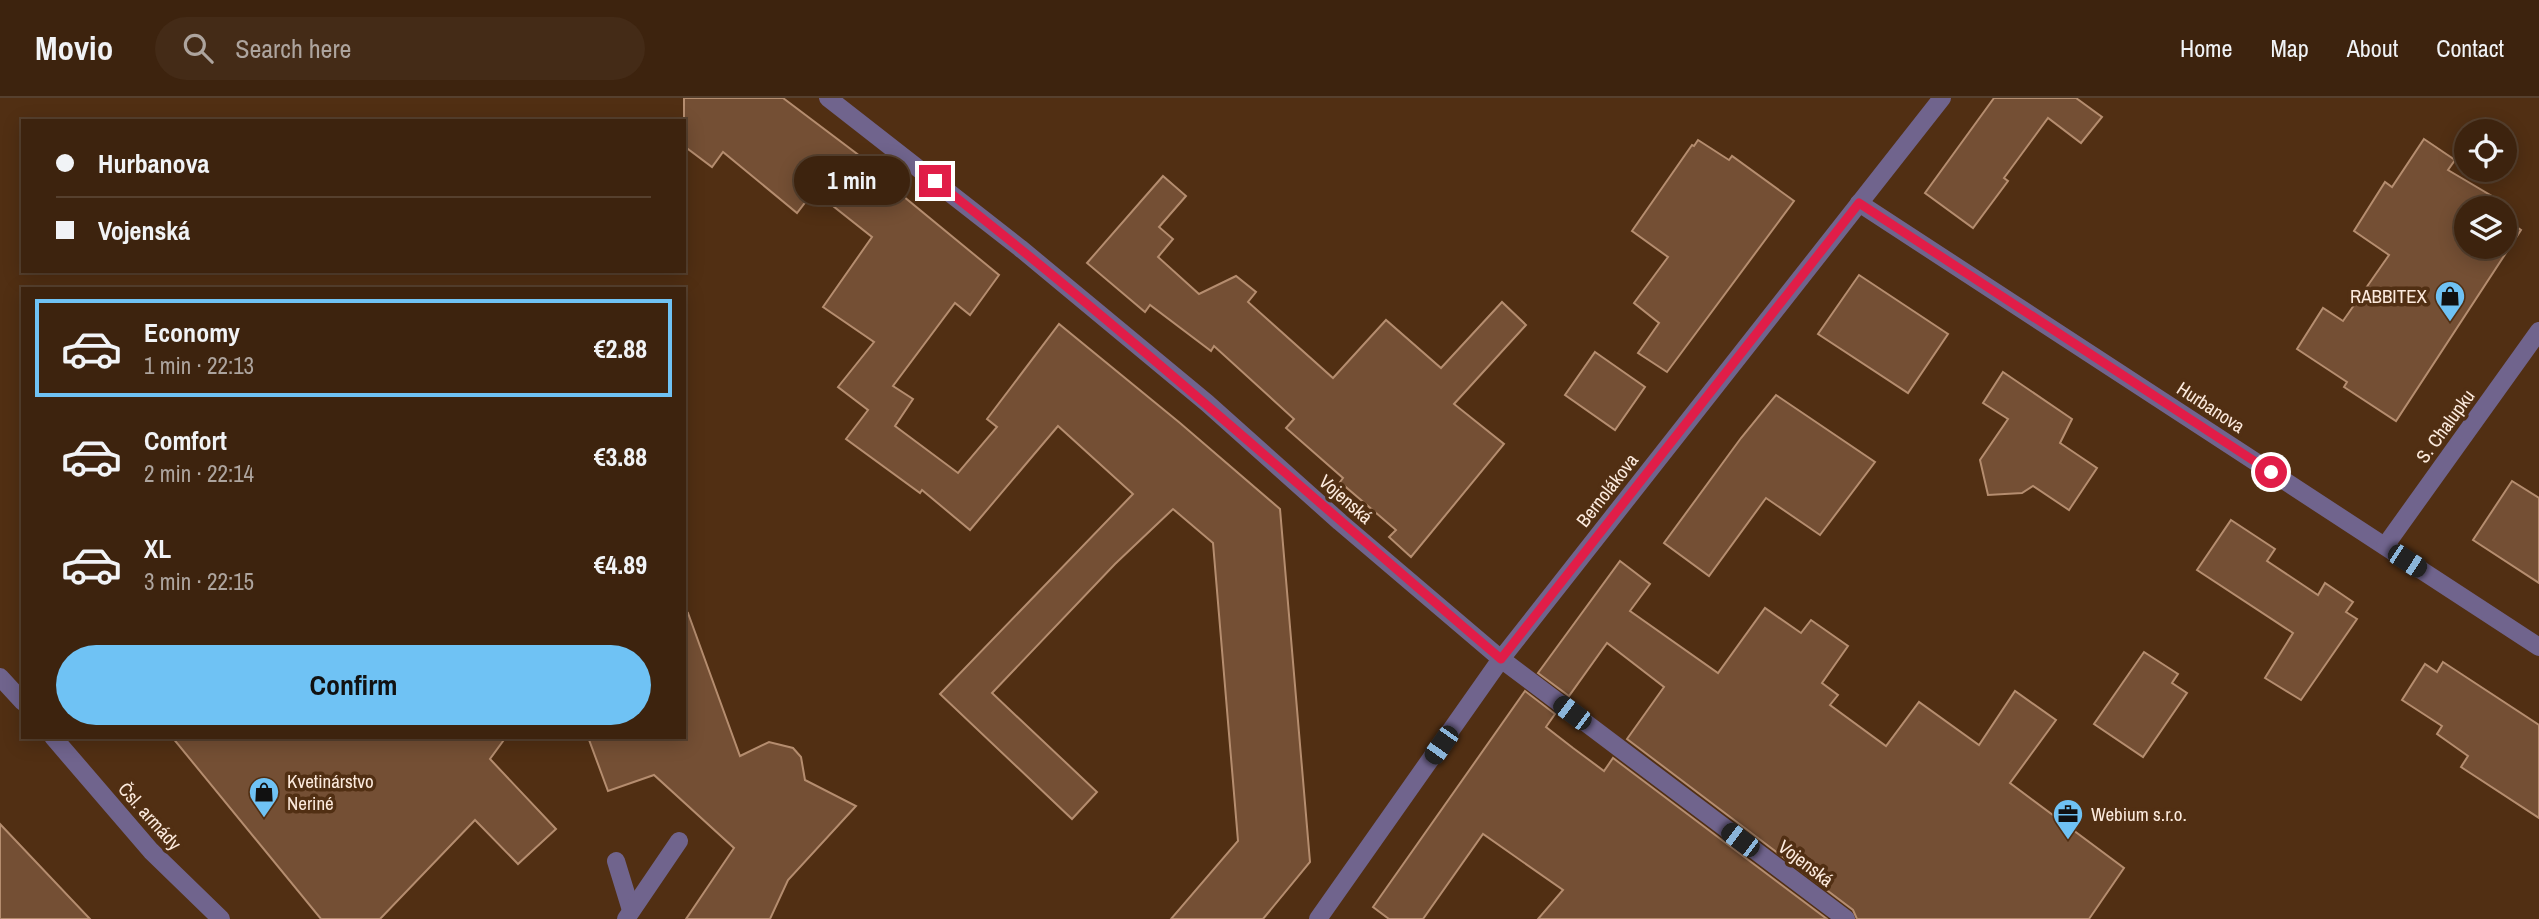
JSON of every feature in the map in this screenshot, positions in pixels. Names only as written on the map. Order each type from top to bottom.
[{"type":"street","name":"Vojenská","points":[[828,98],[1020,247],[1207,403],[1340,522],[1501,659],[1846,919]]},
{"type":"street","name":"Bernolákova","points":[[1318,919],[1501,659],[1942,98]]},
{"type":"street","name":"Hurbanova","points":[[1859,203],[2539,647]]},
{"type":"street","name":"S. Chalupku","points":[[2385,546],[2539,331]]},
{"type":"street","points":[[0,677],[21,700]]},
{"type":"street","name":"Čsl. armády","points":[[55,739],[151,851],[221,919]]},
{"type":"street","points":[[629,914],[679,841]]},
{"type":"street","points":[[616,861],[629,914]]},
{"type":"building","points":[[684,98],[783,98],[889,178],[886,182],[999,275],[970,315],[955,303],[893,386],[913,399],[895,426],[958,473],[997,427],[987,419],[1059,324],[1280,509],[1310,862],[1263,919],[1171,919],[1238,841],[1213,543],[1173,509],[1115,564],[992,693],[1097,792],[1072,819],[940,694],[1133,494],[1058,426],[970,530],[922,490],[920,493],[846,439],[868,410],[838,387],[874,342],[823,307],[872,237],[814,191],[797,213],[723,152],[712,167],[686,148]]},
{"type":"building","points":[[1994,98],[2076,98],[2102,117],[2081,143],[2048,118],[2004,178],[2008,181],[1973,228],[1925,193]]},
{"type":"building","points":[[2424,139],[2454,159],[2448,170],[2454,174],[2454,182],[2468,182],[2492,196],[2454,196],[2454,259],[2502,259],[2396,421],[2344,387],[2347,382],[2297,349],[2323,308],[2343,321],[2389,255],[2354,231],[2385,182],[2392,187]]},
{"type":"building","points":[[1698,140],[1729,160],[1732,156],[1794,201],[1667,372],[1638,353],[1659,323],[1634,303],[1668,257],[1632,231]]},
{"type":"building","points":[[1163,176],[1186,196],[1159,227],[1173,239],[1158,257],[1199,294],[1236,276],[1256,292],[1248,302],[1333,378],[1386,320],[1441,368],[1502,302],[1526,325],[1454,404],[1504,444],[1411,557],[1389,537],[1396,530],[1340,482],[1343,478],[1286,428],[1294,419],[1214,346],[1211,351],[1150,305],[1145,312],[1087,263]]},
{"type":"building","points":[[1859,275],[1948,334],[1908,393],[1818,334]]},
{"type":"building","points":[[1595,352],[1645,387],[1615,430],[1565,395]]},
{"type":"building","points":[[2003,372],[2072,419],[2060,443],[2097,468],[2069,510],[2033,486],[2022,493],[1988,495],[1980,460],[2008,419],[1983,403]]},
{"type":"building","points":[[1776,395],[1875,462],[1820,535],[1766,498],[1709,576],[1664,543]]},
{"type":"building","points":[[2512,481],[2539,498],[2539,583],[2473,540]]},
{"type":"building","points":[[2231,520],[2275,549],[2267,561],[2318,595],[2325,583],[2353,602],[2346,612],[2357,619],[2301,700],[2265,678],[2293,633],[2197,570]]},
{"type":"building","points":[[1620,561],[1650,584],[1630,611],[1718,673],[1765,608],[1801,633],[1811,620],[1848,646],[1822,683],[1838,695],[1830,705],[1886,746],[1919,702],[1979,745],[2015,691],[2056,720],[2010,783],[2124,868],[2089,919],[1857,919],[1853,910],[1627,739],[1664,687],[1607,643],[1569,696],[1538,673]]},
{"type":"building","points":[[686,614],[740,756],[769,742],[793,748],[801,757],[805,780],[856,806],[788,880],[770,919],[686,919],[734,848],[654,775],[608,791],[589,739],[686,739]]},
{"type":"building","points":[[2144,652],[2178,674],[2172,683],[2187,693],[2143,757],[2094,724]]},
{"type":"building","points":[[2443,662],[2539,725],[2539,818],[2461,767],[2468,756],[2437,734],[2442,726],[2402,700],[2425,664],[2437,672]]},
{"type":"building","points":[[1525,691],[1555,714],[1546,727],[1573,748],[1604,771],[1613,758],[1827,919],[1538,919],[1563,890],[1483,834],[1423,919],[1389,919],[1373,907]]},
{"type":"building","points":[[174,739],[505,739],[490,759],[556,829],[518,864],[475,820],[380,919],[321,919]]},
{"type":"building","points":[[0,824],[90,919],[0,919]]},
{"type":"place","name":"RABBITEX","points":[[2450,323]]},
{"type":"place","name":"Kvetinárstvo Neriné","points":[[264,819]]},
{"type":"place","name":"Webium s.r.o.","points":[[2068,841]]},
{"type":"route","points":[[935,181],[1020,247],[1207,403],[1340,522],[1501,659],[1859,203],[2271,472]]}]
